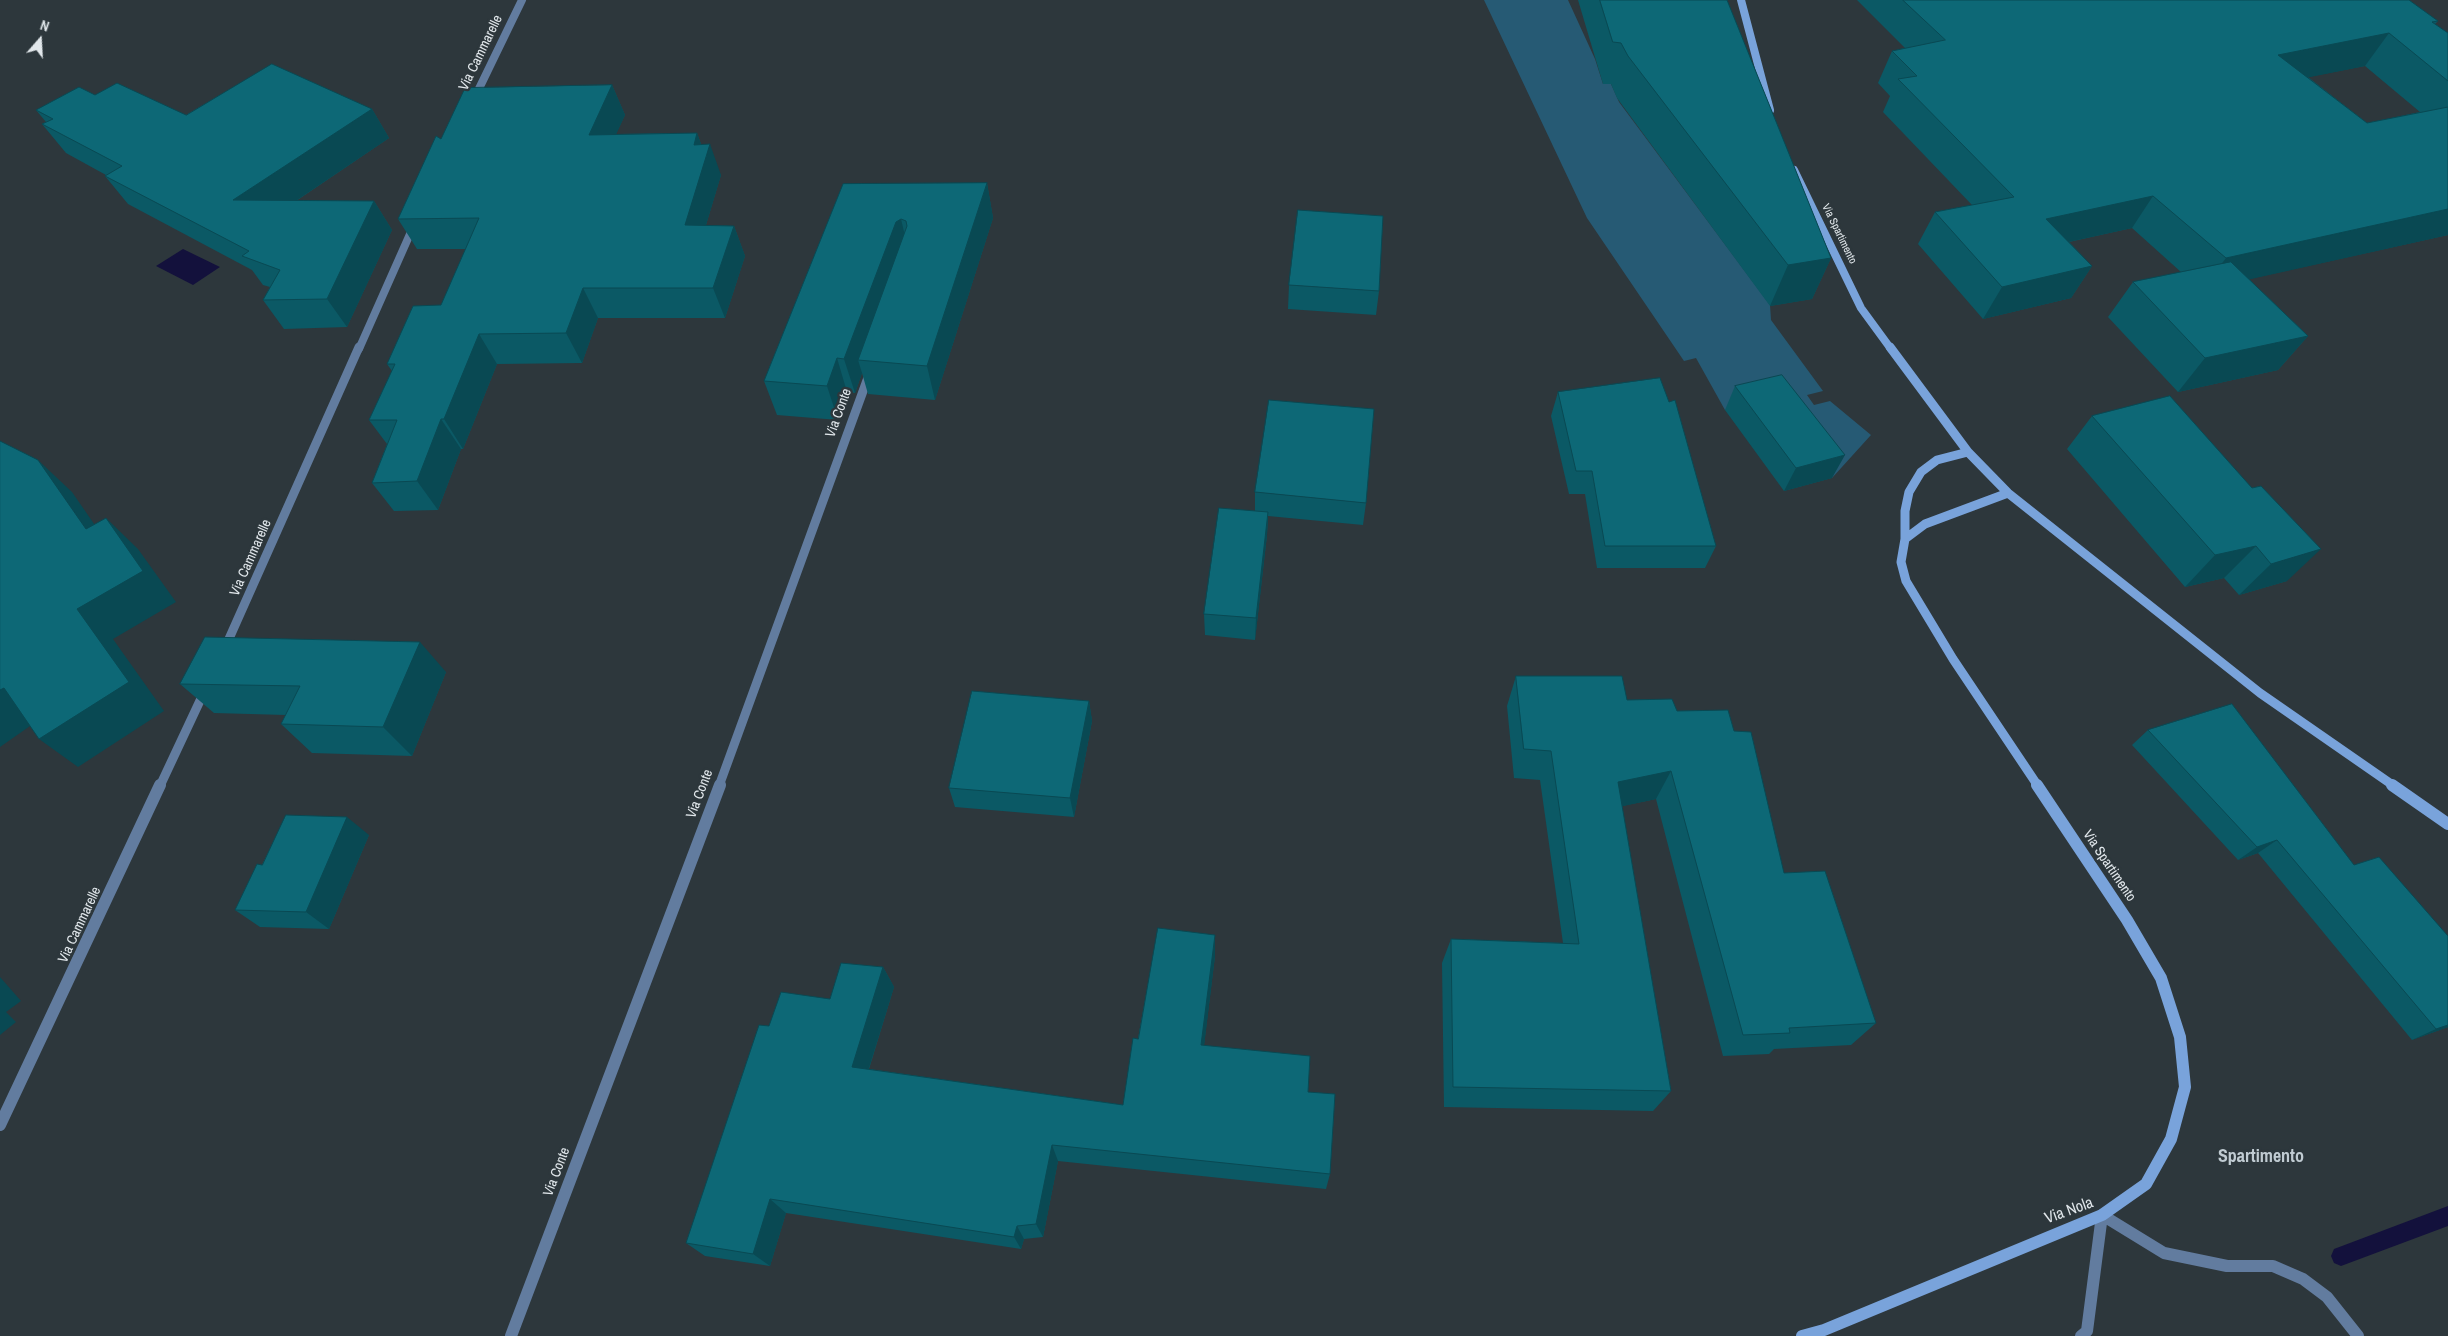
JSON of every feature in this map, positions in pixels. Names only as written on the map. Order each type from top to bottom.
[{"type":"street","name":"Via Cammarelle","points":[[471,105],[522,0]]},
{"type":"street","points":[[1741,0],[1771,118]]},
{"type":"street","name":"Via Spartimento","points":[[1790,161],[1861,308],[1968,452],[2008,493],[2260,693],[2448,824]]},
{"type":"street","name":"Via Cammarelle","points":[[218,663],[417,218]]},
{"type":"street","name":"Via Conte","points":[[511,1336],[764,668],[874,361]]},
{"type":"street","name":"Via Spartimento","points":[[1968,452],[1937,460],[1921,472],[1909,492],[1905,511],[1905,539],[1901,562],[1906,581],[1953,659],[2127,920],[2161,978],[2180,1037],[2185,1087],[2171,1139],[2146,1184],[2102,1215]]},
{"type":"street","points":[[1905,539],[1924,524],[2008,493]]},
{"type":"street","name":"Via Cammarelle","points":[[0,1125],[210,681]]},
{"type":"street","points":[[2081,1336],[2087,1332],[2102,1215]]},
{"type":"street","name":"Via Nola","points":[[1802,1336],[1824,1330],[2102,1215],[2164,1253],[2227,1266],[2273,1266],[2303,1279],[2327,1297],[2358,1336]]},
{"type":"shaded area","points":[[1484,0],[1568,0],[1595,59],[1603,84],[1611,84],[1619,102],[1770,305],[1771,320],[1823,391],[1807,395],[1814,405],[1830,401],[1871,435],[1832,478],[1805,443],[1762,401],[1725,410],[1696,358],[1684,361],[1587,218]]},
{"type":"shaded area","points":[[183,249],[220,267],[193,285],[156,266]]},
{"type":"building","points":[[1600,0],[1727,0],[1831,258],[1788,265],[1628,56],[1621,43],[1613,42]]},
{"type":"building","points":[[1903,0],[2409,0],[2438,21],[2432,22],[2448,33],[2448,81],[2389,33],[2278,55],[2367,123],[2448,107],[2448,209],[2226,258],[2153,196],[2046,219],[2092,266],[2002,287],[1935,212],[2014,197],[1898,79],[1917,76],[1892,51],[1945,40]]},
{"type":"building","points":[[272,64],[372,109],[233,200],[374,201],[327,299],[263,300],[280,270],[242,256],[249,251],[105,176],[122,166],[42,124],[53,119],[36,110],[79,87],[95,95],[117,83],[186,115]]},
{"type":"building","points":[[612,85],[589,135],[697,133],[694,145],[710,144],[685,225],[734,226],[713,288],[583,288],[566,333],[479,334],[444,419],[441,419],[417,481],[372,483],[397,420],[369,420],[395,364],[387,364],[413,306],[441,305],[479,218],[398,219],[436,136],[441,139],[465,88]]},
{"type":"building","points":[[987,183],[927,366],[858,360],[907,226],[906,221],[901,219],[896,222],[844,359],[837,358],[827,386],[764,381],[843,184]]},
{"type":"building","points":[[1298,210],[1383,216],[1379,291],[1289,285]]},
{"type":"building","points":[[2231,262],[2308,336],[2205,358],[2133,282]]},
{"type":"building","points":[[1782,375],[1845,455],[1796,468],[1735,386]]},
{"type":"building","points":[[1660,378],[1669,402],[1675,400],[1716,546],[1605,546],[1592,471],[1576,471],[1558,392]]},
{"type":"building","points":[[2170,396],[2252,488],[2261,486],[2321,549],[2271,564],[2256,546],[2215,555],[2092,416]]},
{"type":"building","points":[[1269,400],[1374,409],[1366,503],[1255,492]]},
{"type":"building","points":[[0,441],[38,460],[86,529],[106,518],[143,571],[77,609],[129,682],[39,739],[4,688],[0,690]]},
{"type":"building","points":[[1219,508],[1268,512],[1256,618],[1204,614]]},
{"type":"building","points":[[205,637],[420,642],[383,727],[281,724],[300,686],[180,684]]},
{"type":"building","points":[[1516,676],[1622,676],[1627,700],[1672,699],[1677,711],[1728,710],[1734,731],[1751,732],[1784,873],[1825,871],[1876,1023],[1789,1028],[1790,1033],[1743,1035],[1671,771],[1618,782],[1671,1091],[1453,1087],[1451,939],[1579,944],[1551,751],[1524,749]]},
{"type":"building","points":[[972,691],[1089,701],[1070,798],[949,788]]},
{"type":"building","points":[[2232,704],[2354,865],[2379,857],[2448,936],[2448,1025],[2436,1029],[2277,840],[2257,847],[2148,730]]},
{"type":"building","points":[[286,815],[347,817],[306,912],[235,910],[257,864],[262,865]]},
{"type":"building","points":[[1158,928],[1215,935],[1201,1045],[1310,1056],[1308,1092],[1335,1094],[1330,1174],[1052,1145],[1036,1224],[1017,1226],[1014,1237],[770,1199],[753,1254],[686,1243],[759,1025],[769,1026],[781,992],[830,999],[841,963],[883,967],[852,1067],[1123,1105],[1133,1038],[1138,1039]]},
{"type":"waterway","points":[[2341,1256],[2448,1216]]},
{"type":"district","name":"Spartimento","points":[[2261,1157]]}]
